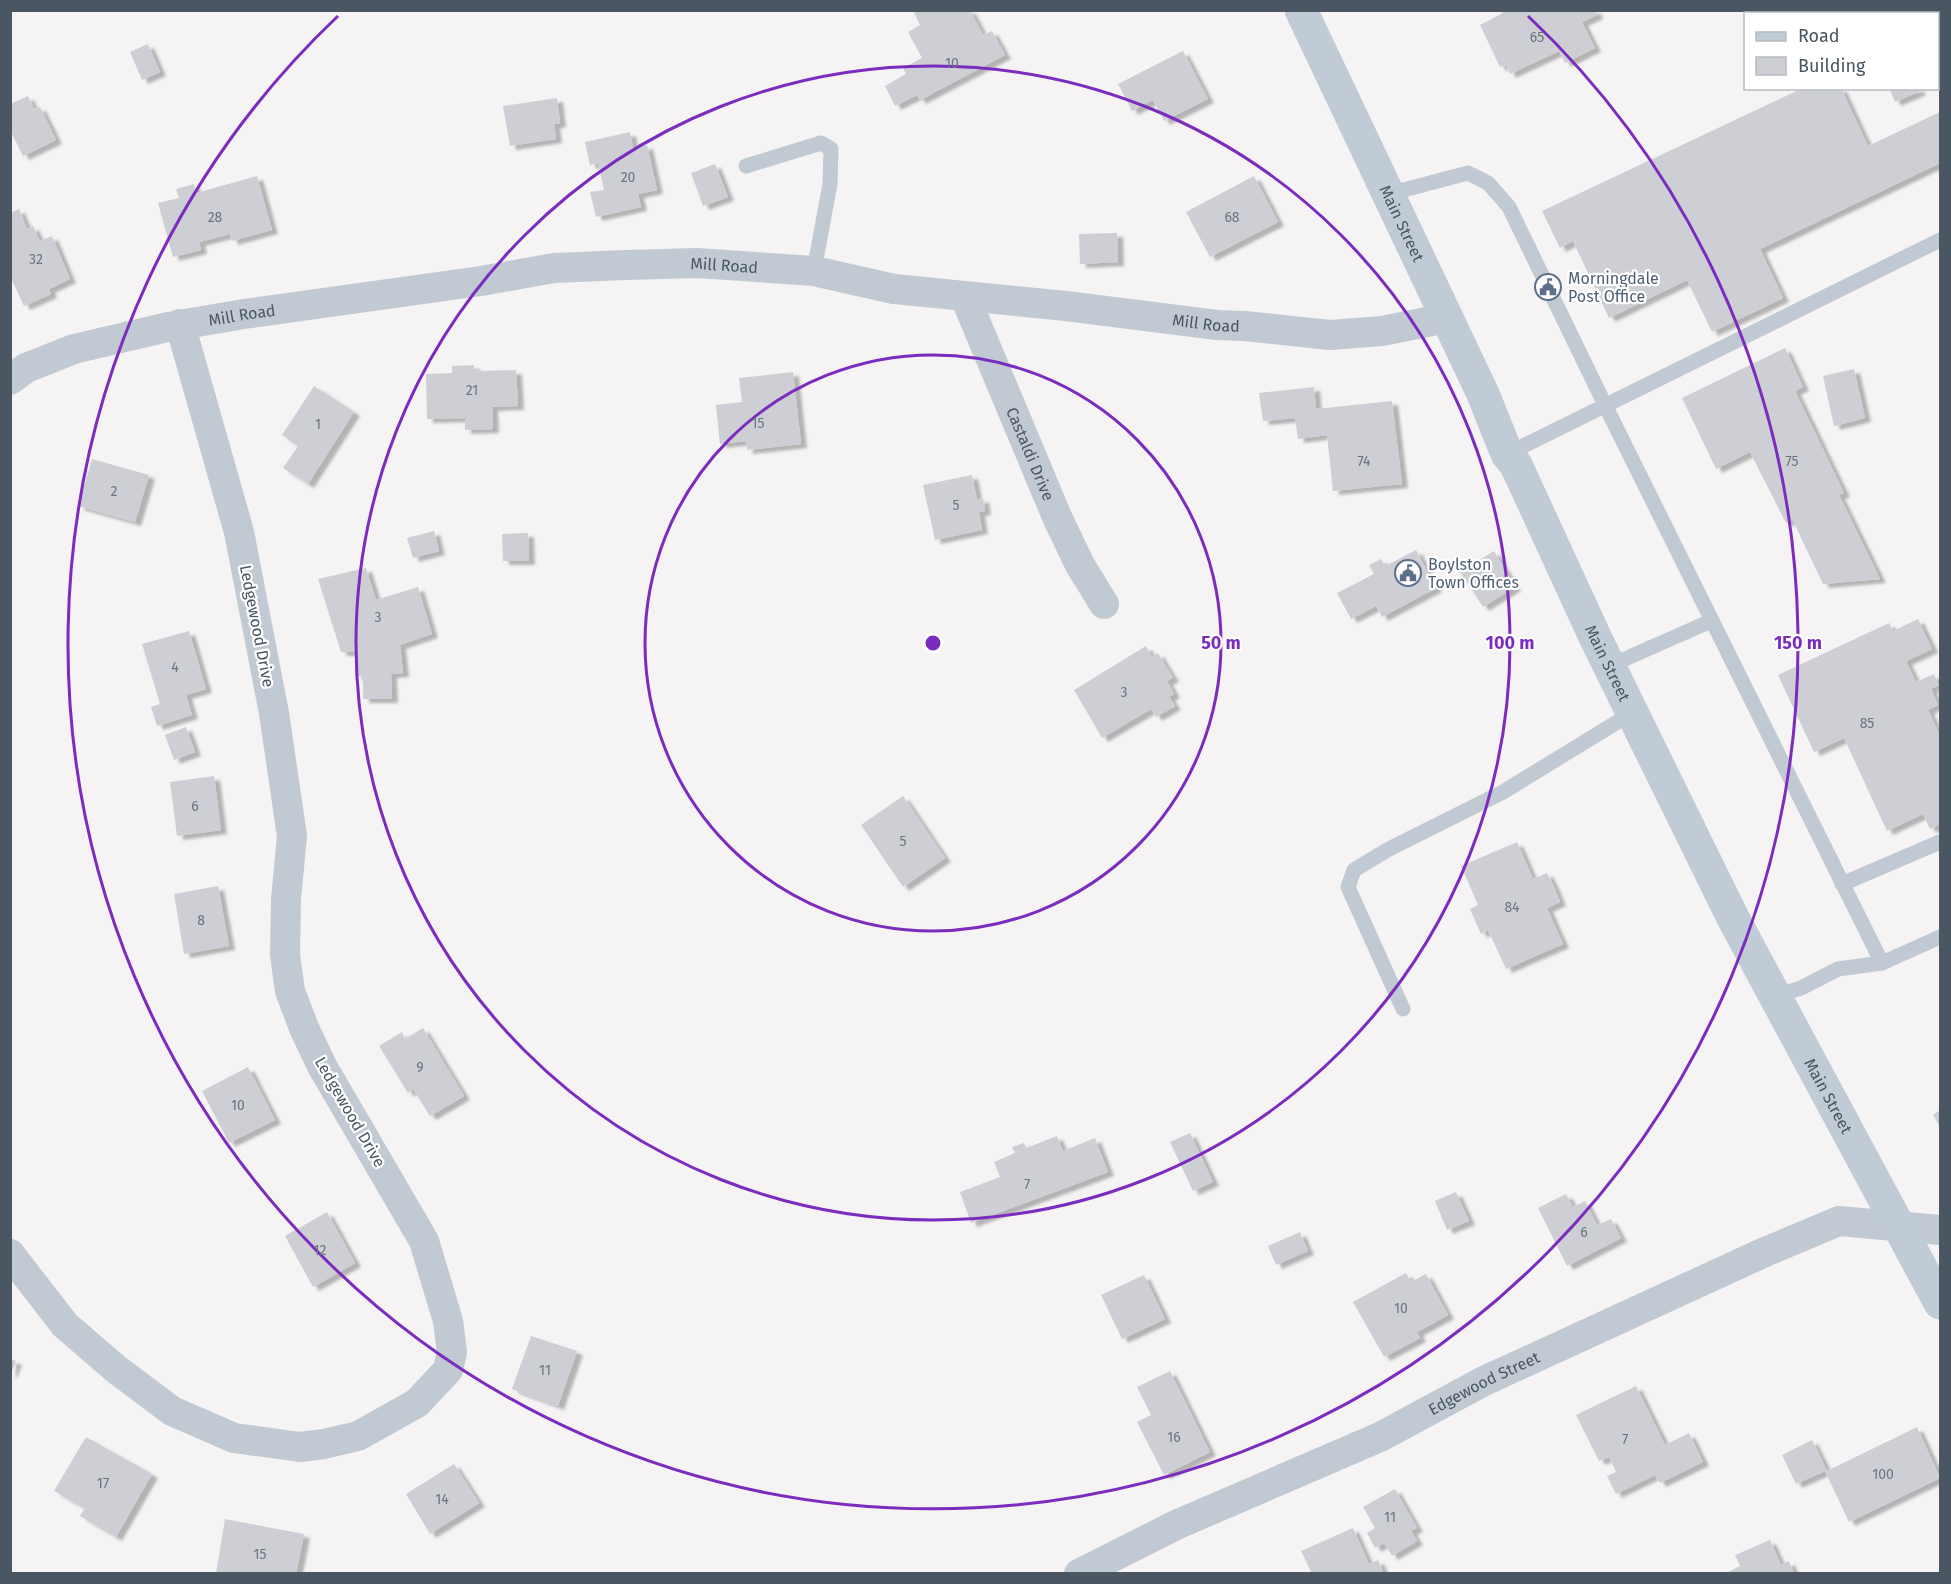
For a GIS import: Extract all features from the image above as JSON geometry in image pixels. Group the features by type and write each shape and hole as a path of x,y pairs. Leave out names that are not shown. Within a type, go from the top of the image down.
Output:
{"main road":[{"name":"Main Street","path":"1301,10 1483,394 1507,453 1516,465 1609,666 1733,918 1941,1303"}],"street":[{"name":"Mill Road","path":"10,380 26,368 74,349 180,324 481,281 554,268 697,263 814,271 894,289 1066,306 1216,325 1330,335 1382,331 1447,318"},
{"name":"Castaldi Drive","path":"965,297 1057,517 1080,566 1104,604"},
{"name":"Ledgewood Drive","path":"10,1254 65,1324 116,1369 172,1411 234,1438 300,1447 358,1436 417,1403 448,1370 452,1352 448,1321 424,1241 322,1066 290,991 285,955 286,898 292,836 274,713 239,532 180,324"},
{"name":"Edgewood Street","path":"1078,1574 1176,1525 1380,1437 1484,1381 1765,1252 1839,1221 1941,1230"}],"lane":[{"path":"746,166 821,143 831,149 830,184 814,271"},
{"path":"1388,194 1468,173 1488,183 1509,207 1882,963"},
{"path":"1507,453 1941,240"},
{"path":"1609,666 1712,621"},
{"path":"1404,1009 1348,887 1354,870 1389,849 1503,792 1632,713"},
{"path":"1842,884 1941,842"},
{"path":"1775,996 1800,988 1838,969 1882,963 1941,937"}],"building":[{"path":"913,10 970,10 983,35 992,31 1005,55 920,100 917,95 895,106 885,86 906,74 903,68 922,58 908,32 920,25"},
{"path":"1502,10 1595,10 1597,15 1582,22 1595,48 1565,63 1559,51 1510,74 1506,65 1500,67 1480,25 1503,13"},
{"path":"1940,23 1939,82 1939,24"},
{"path":"148,44 160,72 142,80 130,52"},
{"path":"1183,51 1208,99 1164,121 1153,100 1132,111 1118,84"},
{"path":"1799,90 1842,90 1868,146 1940,112 1940,163 1760,249 1783,298 1712,332 1687,280 1609,318 1573,241 1560,248 1542,211"},
{"path":"1890,90 1920,90 1920,91 1895,102"},
{"path":"28,96 34,109 40,107 56,140 23,156 10,130 10,122 13,121 10,116 10,104"},
{"path":"557,98 560,123 554,124 556,139 510,146 503,106"},
{"path":"630,132 633,148 647,145 657,190 638,194 641,207 596,217 590,192 604,190 598,163 590,165 585,142"},
{"path":"715,164 728,197 703,206 691,173"},
{"path":"257,176 272,230 232,241 230,234 199,242 201,250 173,257 158,203 179,198 176,189 194,184 196,193"},
{"path":"1254,176 1278,222 1210,257 1186,212"},
{"path":"19,209 27,229 33,226 40,241 52,236 70,279 49,289 51,294 24,306 10,276 10,213"},
{"path":"1117,233 1118,262 1080,264 1079,234"},
{"path":"1785,348 1803,387 1795,391 1844,493 1839,495 1880,579 1823,584 1792,519 1786,523 1750,452 1716,469 1682,398"},
{"path":"474,365 474,371 516,370 518,406 492,407 493,429 465,430 465,418 427,419 426,374 452,373 452,366"},
{"path":"1854,369 1865,418 1834,426 1823,376"},
{"path":"793,372 801,444 747,450 746,441 720,444 716,405 742,402 739,378"},
{"path":"314,386 354,412 308,484 283,468 298,446 282,435"},
{"path":"1314,387 1316,409 1392,401 1402,484 1333,491 1327,435 1298,439 1295,418 1263,421 1259,393"},
{"path":"92,459 149,475 135,522 78,506"},
{"path":"972,475 977,500 983,498 985,511 979,512 982,530 935,540 923,485"},
{"path":"434,531 439,551 413,558 407,538"},
{"path":"528,533 529,561 503,561 502,534"},
{"path":"1416,550 1436,588 1382,617 1376,606 1351,619 1337,593 1374,574 1369,565 1381,559 1385,566"},
{"path":"1494,551 1515,587 1483,607 1460,572"},
{"path":"366,568 376,600 418,587 432,634 400,645 403,673 391,674 392,699 363,699 363,676 356,676 356,652 341,652 318,579"},
{"path":"1918,619 1932,649 1906,661 1916,682 1934,674 1939,685 1931,689 1938,705 1928,710 1940,736 1940,824 1930,829 1923,814 1887,831 1844,738 1814,752 1778,675 1889,623 1893,631"},
{"path":"189,631 206,689 186,695 192,715 157,726 151,707 160,704 142,644"},
{"path":"1146,646 1152,657 1158,653 1173,678 1167,681 1174,694 1169,697 1175,706 1156,717 1151,709 1102,738 1074,690"},
{"path":"186,727 195,752 174,760 165,735"},
{"path":"214,776 221,830 177,836 170,782"},
{"path":"903,796 945,858 903,887 861,825"},
{"path":"1517,842 1533,879 1547,873 1554,887 1560,902 1547,908 1563,944 1506,969 1488,930 1481,934 1470,909 1478,905 1461,866"},
{"path":"218,886 229,946 184,954 174,894"},
{"path":"423,1028 464,1096 430,1116 413,1089 408,1093 379,1046 402,1032 405,1039"},
{"path":"248,1067 275,1120 229,1143 202,1091"},
{"path":"1940,1110 1940,1127 1933,1115"},
{"path":"1190,1133 1213,1182 1193,1191 1170,1142"},
{"path":"1057,1136 1063,1151 1095,1138 1108,1172 971,1223 960,1192 1000,1177 994,1162 1015,1153 1012,1147 1024,1143 1026,1148"},
{"path":"1456,1192 1469,1221 1447,1230 1435,1201"},
{"path":"1566,1194 1573,1207 1585,1201 1597,1225 1611,1219 1621,1238 1567,1266 1538,1208"},
{"path":"327,1212 355,1263 313,1287 285,1236"},
{"path":"1300,1232 1308,1251 1276,1265 1268,1246"},
{"path":"1406,1273 1411,1282 1426,1274 1448,1315 1417,1332 1420,1338 1384,1357 1353,1302"},
{"path":"1144,1275 1165,1319 1122,1339 1101,1295"},
{"path":"531,1336 577,1351 558,1406 512,1389"},
{"path":"10,1359 16,1361 11,1374 10,1374"},
{"path":"1170,1371 1210,1452 1164,1475 1137,1422 1151,1415 1137,1387"},
{"path":"1636,1386 1665,1445 1689,1433 1703,1462 1660,1483 1655,1475 1616,1494 1607,1476 1616,1472 1609,1457 1599,1461 1576,1415"},
{"path":"1917,1427 1940,1478 1849,1522 1825,1471 1796,1484 1782,1455 1812,1440 1827,1471"},
{"path":"86,1437 152,1474 116,1537 80,1516 85,1508 54,1491"},
{"path":"454,1464 479,1503 430,1534 406,1494"},
{"path":"1395,1489 1417,1528 1411,1531 1417,1541 1392,1556 1384,1543 1375,1548 1367,1533 1375,1528 1363,1507"},
{"path":"225,1519 304,1534 296,1574 216,1574"},
{"path":"1353,1528 1369,1564 1378,1560 1383,1571 1378,1574 1312,1574 1301,1551"},
{"path":"1770,1540 1781,1565 1789,1561 1794,1574 1724,1574 1740,1566 1735,1555"}],"place":[{"name":"Morningdale Post Office","path":"1548,287"},
{"name":"Boylston Town Offices","path":"1408,573"}]}
